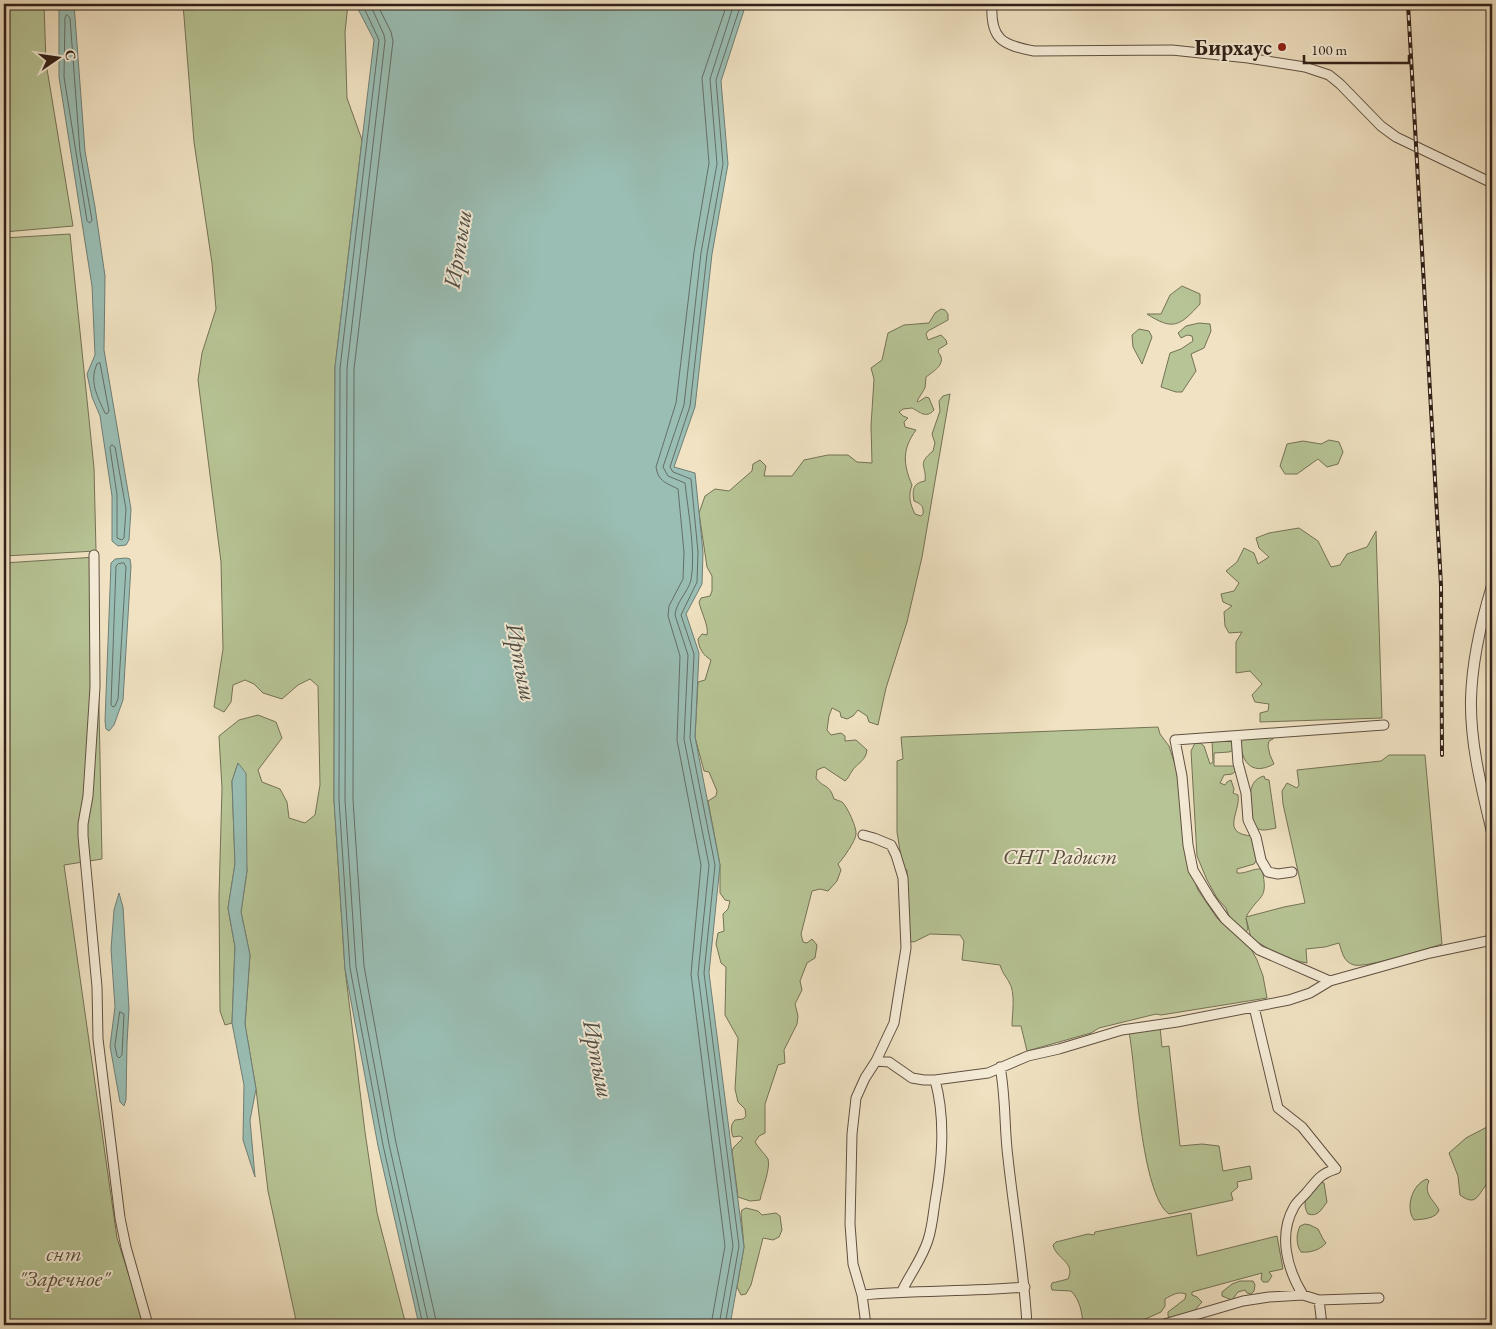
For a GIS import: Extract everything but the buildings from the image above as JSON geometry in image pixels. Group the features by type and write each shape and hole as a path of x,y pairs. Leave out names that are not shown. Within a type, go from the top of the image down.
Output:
{"street":[{"path":"992,4 992,22 995,33 1001,41 1014,47 1034,51 1172,50 1248,58 1305,67 1329,76 1340,84 1381,126 1396,137 1492,183"},
{"path":"94,555 95,687 88,796 83,836 97,987 98,1039 120,1218 126,1247 148,1325"},
{"path":"1492,586 1479,637 1471,700 1478,766 1492,832"},
{"path":"1330,981 1259,950 1225,919 1210,898 1193,870 1188,845 1182,776 1175,740 1384,725"},
{"path":"1236,736 1238,762 1246,793 1248,820 1256,837 1261,860 1268,872 1278,874 1292,872"},
{"path":"863,835 891,845 896,855 903,878 906,948 894,1023 856,1098 852,1134 850,1224 853,1264 862,1295 866,1325"},
{"path":"876,1061 889,1062 902,1073 912,1078 935,1080 988,1073 1028,1056 1059,1049 1122,1030 1177,1022 1289,1000 1310,993 1330,981 1430,953 1492,940"},
{"path":"1254,1007 1278,1108 1302,1127 1336,1169 1322,1174 1295,1206 1290,1217 1286,1246 1288,1264 1293,1279 1303,1295"},
{"path":"1000,1067 1004,1090 1007,1158 1025,1287 1027,1325"},
{"path":"902,1291 910,1274 917,1266 929,1238 939,1182 942,1117 935,1080"},
{"path":"862,1295 902,1291 986,1290 1025,1287"},
{"path":"1161,1325 1189,1321 1243,1301 1303,1295 1319,1300 1379,1298"},
{"path":"1319,1300 1322,1325"}],"green space":[{"path":"4,4 44,4 46,63 73,226 4,232"},
{"path":"183,4 348,4 345,32 347,98 362,140 335,367 334,800 345,969 365,1132 377,1213 406,1325 297,1325 268,1191 256,1089 245,1025 250,955 241,912 247,871 238,763 232,781 235,864 228,908 235,947 232,1023 225,1025 220,1011 219,897 222,788 219,736 239,720 258,715 276,722 282,738 258,770 262,782 280,789 287,802 289,818 305,823 315,815 320,785 318,686 310,679 298,685 282,699 263,693 254,684 245,680 233,685 231,702 224,712 214,707 223,649 221,562 198,380 202,353 216,309 212,263 194,142"},
{"path":"70,234 94,468 96,551 4,556 4,238"},
{"path":"1182,286 1200,294 1200,304 1187,317 1176,324 1170,324 1163,323 1147,314 1161,314 1170,295"},
{"path":"941,309 945,310 948,314 948,320 926,334 928,340 941,335 947,344 939,349 941,363 926,377 925,388 917,401 926,397 929,398 934,410 928,414 920,413 912,408 903,409 899,412 908,418 904,422 905,427 916,430 908,444 905,457 912,485 910,493 911,503 915,514 921,516 923,509 920,504 914,501 913,490 918,483 925,481 923,465 925,459 933,451 935,443 932,434 940,411 939,401 943,396 950,394 922,557 907,622 886,688 878,725 869,722 867,716 858,710 847,719 841,717 840,712 832,708 829,716 827,730 831,735 841,733 845,736 845,741 856,740 867,750 863,759 845,781 824,767 817,770 816,778 828,788 834,799 842,802 853,822 856,834 852,845 838,864 841,870 837,881 828,891 820,889 812,891 801,934 803,942 807,943 812,939 817,945 815,958 807,963 800,981 802,990 795,1004 798,1016 797,1024 784,1050 785,1063 778,1065 765,1104 765,1133 759,1136 755,1142 769,1163 760,1200 750,1201 738,1197 732,1151 743,1138 740,1136 733,1137 732,1124 735,1120 743,1119 746,1116 745,1109 738,1102 735,1089 738,1038 725,1015 726,967 721,963 716,944 718,933 724,931 723,914 728,909 730,901 725,900 720,893 720,865 708,801 716,796 717,791 709,772 704,771 695,737 698,682 705,680 711,660 702,651 698,639 702,634 707,635 706,623 699,602 701,598 710,596 712,591 712,576 707,567 699,513 705,496 715,489 729,491 752,471 753,464 760,460 766,466 764,476 792,476 804,460 828,455 848,455 857,462 872,463 871,426 874,379 871,368 882,360 888,333 904,325 929,323 935,313"},
{"path":"1199,323 1210,324 1211,331 1204,348 1191,354 1196,371 1182,392 1161,387 1170,353 1181,349 1193,341 1192,336 1187,335 1181,338 1178,333 1186,326"},
{"path":"1139,329 1149,331 1152,337 1142,364 1133,347 1132,335"},
{"path":"1329,440 1339,442 1343,452 1338,464 1327,467 1318,459 1297,474 1285,474 1280,466 1287,444 1303,441 1321,444"},
{"path":"1299,528 1318,541 1331,567 1340,565 1347,554 1367,547 1376,531 1382,718 1260,722 1260,713 1268,711 1269,704 1255,702 1252,695 1262,684 1250,671 1236,673 1236,642 1242,632 1229,633 1225,626 1224,612 1232,606 1223,602 1221,594 1234,591 1239,583 1226,571 1237,562 1244,548 1254,553 1258,564 1269,557 1259,548 1256,538 1269,533"},
{"name":"снт \"Заречное\"","path":"96,557 102,859 64,865 117,1238 145,1325 4,1325 4,563"},
{"name":"СНТ Радист","path":"1158,727 1160,734 1169,746 1179,777 1191,871 1198,890 1217,918 1251,949 1263,976 1267,998 1161,1015 1156,1014 1099,1028 1091,1033 1027,1051 1021,1026 1012,1026 1013,1004 1011,986 1000,965 962,960 964,941 960,935 930,934 914,942 908,941 907,870 903,869 897,832 897,761 903,759 901,737"},
{"path":"1274,735 1273,739 1269,741 1268,746 1274,764 1259,769 1248,764 1242,754 1240,739"},
{"path":"1234,738 1234,750 1214,753 1214,766 1237,766 1236,771 1232,774 1224,775 1220,783 1225,785 1231,780 1234,789 1233,793 1238,795 1234,827 1243,834 1253,836 1258,858 1254,864 1237,869 1237,873 1262,869 1264,887 1262,896 1246,917 1305,903 1283,804 1282,791 1287,783 1297,788 1299,785 1297,770 1381,761 1389,755 1425,755 1442,944 1397,958 1371,964 1354,965 1347,961 1339,943 1306,949 1307,963 1285,957 1251,938 1246,918 1248,929 1246,932 1231,922 1226,908 1217,898 1207,880 1197,856 1191,751 1195,743 1200,743 1204,746 1210,764 1213,762 1212,740"},
{"path":"1264,776 1265,779 1269,780 1276,828 1260,830 1253,823 1250,795 1254,783"},
{"path":"1160,1027 1162,1047 1169,1046 1180,1146 1202,1144 1219,1146 1223,1171 1250,1166 1252,1179 1237,1182 1238,1187 1231,1193 1233,1200 1169,1214 1160,1202 1152,1182 1146,1157 1129,1032"},
{"path":"1487,1127 1492,1129 1492,1185 1486,1185 1476,1198 1470,1200 1460,1195 1458,1176 1449,1153 1466,1138"},
{"path":"1427,1179 1429,1181 1428,1193 1439,1210 1432,1217 1414,1220 1411,1215 1410,1203 1417,1186"},
{"path":"1321,1182 1324,1183 1327,1202 1317,1214 1308,1214 1305,1204 1307,1195"},
{"path":"746,1208 758,1211 762,1215 776,1213 780,1216 782,1230 779,1237 773,1240 763,1238 751,1285 746,1294 741,1295 737,1287 744,1247 741,1213"},
{"path":"1191,1213 1197,1256 1277,1236 1283,1269 1269,1272 1272,1276 1268,1282 1263,1282 1261,1279 1262,1273 1192,1292 1192,1295 1202,1302 1194,1311 1173,1319 1168,1316 1168,1312 1185,1299 1186,1294 1175,1294 1165,1299 1165,1306 1161,1312 1132,1325 1083,1325 1080,1306 1077,1298 1071,1291 1052,1290 1052,1283 1068,1279 1070,1273 1068,1264 1055,1250 1053,1245 1056,1242 1088,1234 1094,1235 1095,1232"},
{"path":"1305,1224 1318,1229 1326,1243 1321,1248 1301,1252 1297,1243 1297,1236 1300,1226"},
{"path":"1240,1281 1253,1281 1255,1285 1254,1291 1251,1294 1245,1290 1238,1292 1232,1300 1222,1296 1222,1292 1232,1284"}],"water":[{"path":"59,4 74,4 85,151 105,276 104,350 131,509 129,540 126,545 118,546 112,541 112,496 100,416 92,397 87,374 95,355 92,286 59,77"},
{"name":"Иртыш","path":"359,4 746,4 721,81 728,164 712,254 695,407 674,467 695,473 703,552 702,584 686,614 699,653 695,737 720,865 709,973 744,1247 730,1325 419,1325 378,1146 345,969 334,800 335,367 374,40 358,9"},
{"path":"115,559 130,559 131,566 123,700 114,725 109,731 106,729 105,721 111,563"},
{"path":"238,763 246,773 247,871 241,912 250,955 245,1024 256,1089 250,1120 255,1177 243,1140 244,1085 232,1023 235,947 228,908 235,864 232,781"},
{"path":"119,893 123,907 129,1009 126,1100 124,1106 120,1102 110,1046 115,1007 111,949 114,910"}],"railway":[{"path":"1408,4 1441,585 1442,755"}],"place":[{"name":"Бирхаус","path":"1282,47"}]}
